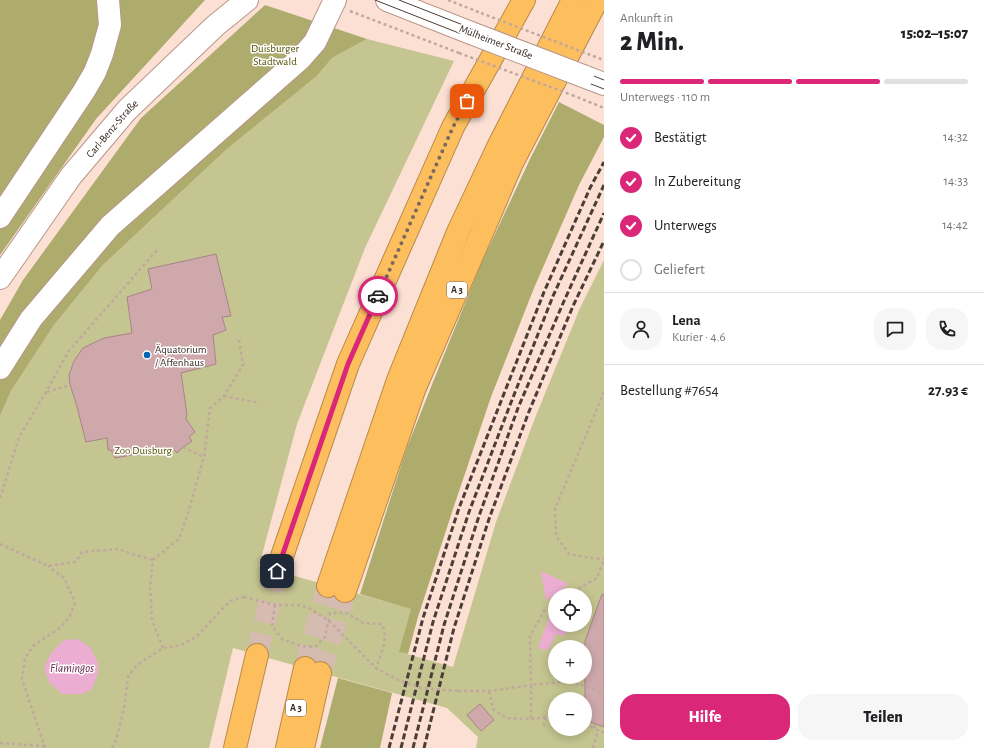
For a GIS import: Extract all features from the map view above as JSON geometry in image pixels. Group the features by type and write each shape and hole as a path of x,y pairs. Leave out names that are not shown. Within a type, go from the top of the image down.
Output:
{"highway":[{"path":"277,571 348,364 453,127 524,0"},
{"name":"A 3","path":"573,0 498,147 458,232 398,380 337,588 414,390 512,163 597,0"},
{"path":"235,748 257,655"},
{"name":"A 3","path":"287,748 313,671 303,748"}],"main road":[{"path":"0,217 95,72 110,25 108,0"},
{"name":"Carl-Benz-Straße","path":"0,278 71,176 127,110 215,26 247,0"},
{"name":"Mülheimer Straße","path":"388,0 604,84"},
{"path":"0,368 31,319 110,226 300,59 315,42 334,2"}],"path":[{"path":"448,0 604,60"},
{"path":"334,2 459,54 604,108"},
{"path":"0,498 19,437 68,352 157,250"},
{"path":"163,648 152,620 150,587 153,560 179,539 204,457 210,408 224,396 243,364 239,340"},
{"path":"46,392 70,385"},
{"path":"579,588 597,578 604,560 569,554 556,536 555,509 604,392"},
{"path":"224,396 260,403"},
{"path":"183,447 204,457"},
{"path":"0,544 48,566 64,578 75,602 70,616 60,628 34,645 25,658 22,679 45,747 0,743"},
{"path":"48,566 76,562 82,552 119,549 153,560"},
{"path":"112,748 116,740 124,709 128,677 137,666 163,648 181,645 196,637 230,601 244,597 276,605 298,605 309,608 328,620 376,668 396,679 420,688 458,692 489,691 571,681 604,694"},
{"path":"276,605 272,626 282,639 302,646 315,647 325,637 330,613 348,612 363,623 382,624 386,631 384,646 376,668"},
{"path":"531,719 530,636 545,609 548,607"},
{"path":"489,691 493,709 506,718 531,719 548,717"},
{"path":"602,709 604,703"},
{"path":"544,726 545,717"},
{"path":"593,748 596,724"},
{"path":"592,727 604,733"}],"green space":[{"path":"0,0 205,0 96,119 0,255"},
{"name":"Duisburger Stadtwald","path":"265,5 367,39 332,58 317,76 227,149 103,265 54,325 11,391 0,416 0,320 23,280 141,118"},
{"name":"Zoo Duisburg","path":"367,39 454,61 365,248 297,424 259,566 412,609 400,652 453,667 496,522 535,418 580,308 604,260 604,748 476,748 478,737 447,708 233,648 209,748 0,748 0,416 11,391 54,325 103,265 227,149 317,76 332,58"},
{"path":"559,102 604,125 604,137 579,185 534,288 491,397 418,617 408,654 399,652 411,609 360,594 406,450 435,377 481,264 530,159"},
{"path":"338,678 392,693 380,748 320,748"}],"water":[{"path":"541,571 569,584 564,588 548,588 548,600 546,601"},
{"path":"548,620 548,632 567,632 564,636 556,634 553,640 548,640 548,650 538,648"},
{"name":"Flamingos","path":"78,639 90,647 98,663 98,674 92,689 82,694 62,694 49,682 44,668 51,653 64,640"}],"building":[{"name":"Äquatorium / Affenhaus","path":"216,254 231,316 222,317 226,330 213,335 216,364 181,373 187,414 186,419 195,432 189,437 192,441 177,453 172,448 166,451 164,449 115,458 111,450 108,450 107,438 86,442 70,385 69,375 74,361 83,348 104,338 132,333 127,297 152,289 148,269"},
{"path":"602,594 604,595 604,727 592,723 592,692 585,692 585,684 592,684 592,640 585,640 588,632 592,632 592,622"},
{"path":"480,704 494,720 481,731 467,715"}],"tunnel":[{"path":"257,655 277,571"},
{"path":"305,668 328,586"},
{"path":"320,673 345,591"}],"tram line":[{"path":"375,0 604,89"},
{"path":"399,0 604,80"}],"railway":[{"path":"389,748 423,618 459,508 544,292 590,188 604,162"},
{"path":"401,748 433,622 469,512 553,296 604,185"},
{"path":"413,748 444,625 479,516 518,408 604,213"},
{"path":"424,748 454,628 489,519 528,414 573,306 604,241"}],"way so far":[{"path":"378,296 453,127 467,101"}],"place":[{"name":"Äquatorium / Affenhaus","path":"147,355"}],"route":[{"path":"277,571 348,364 378,296"}]}
